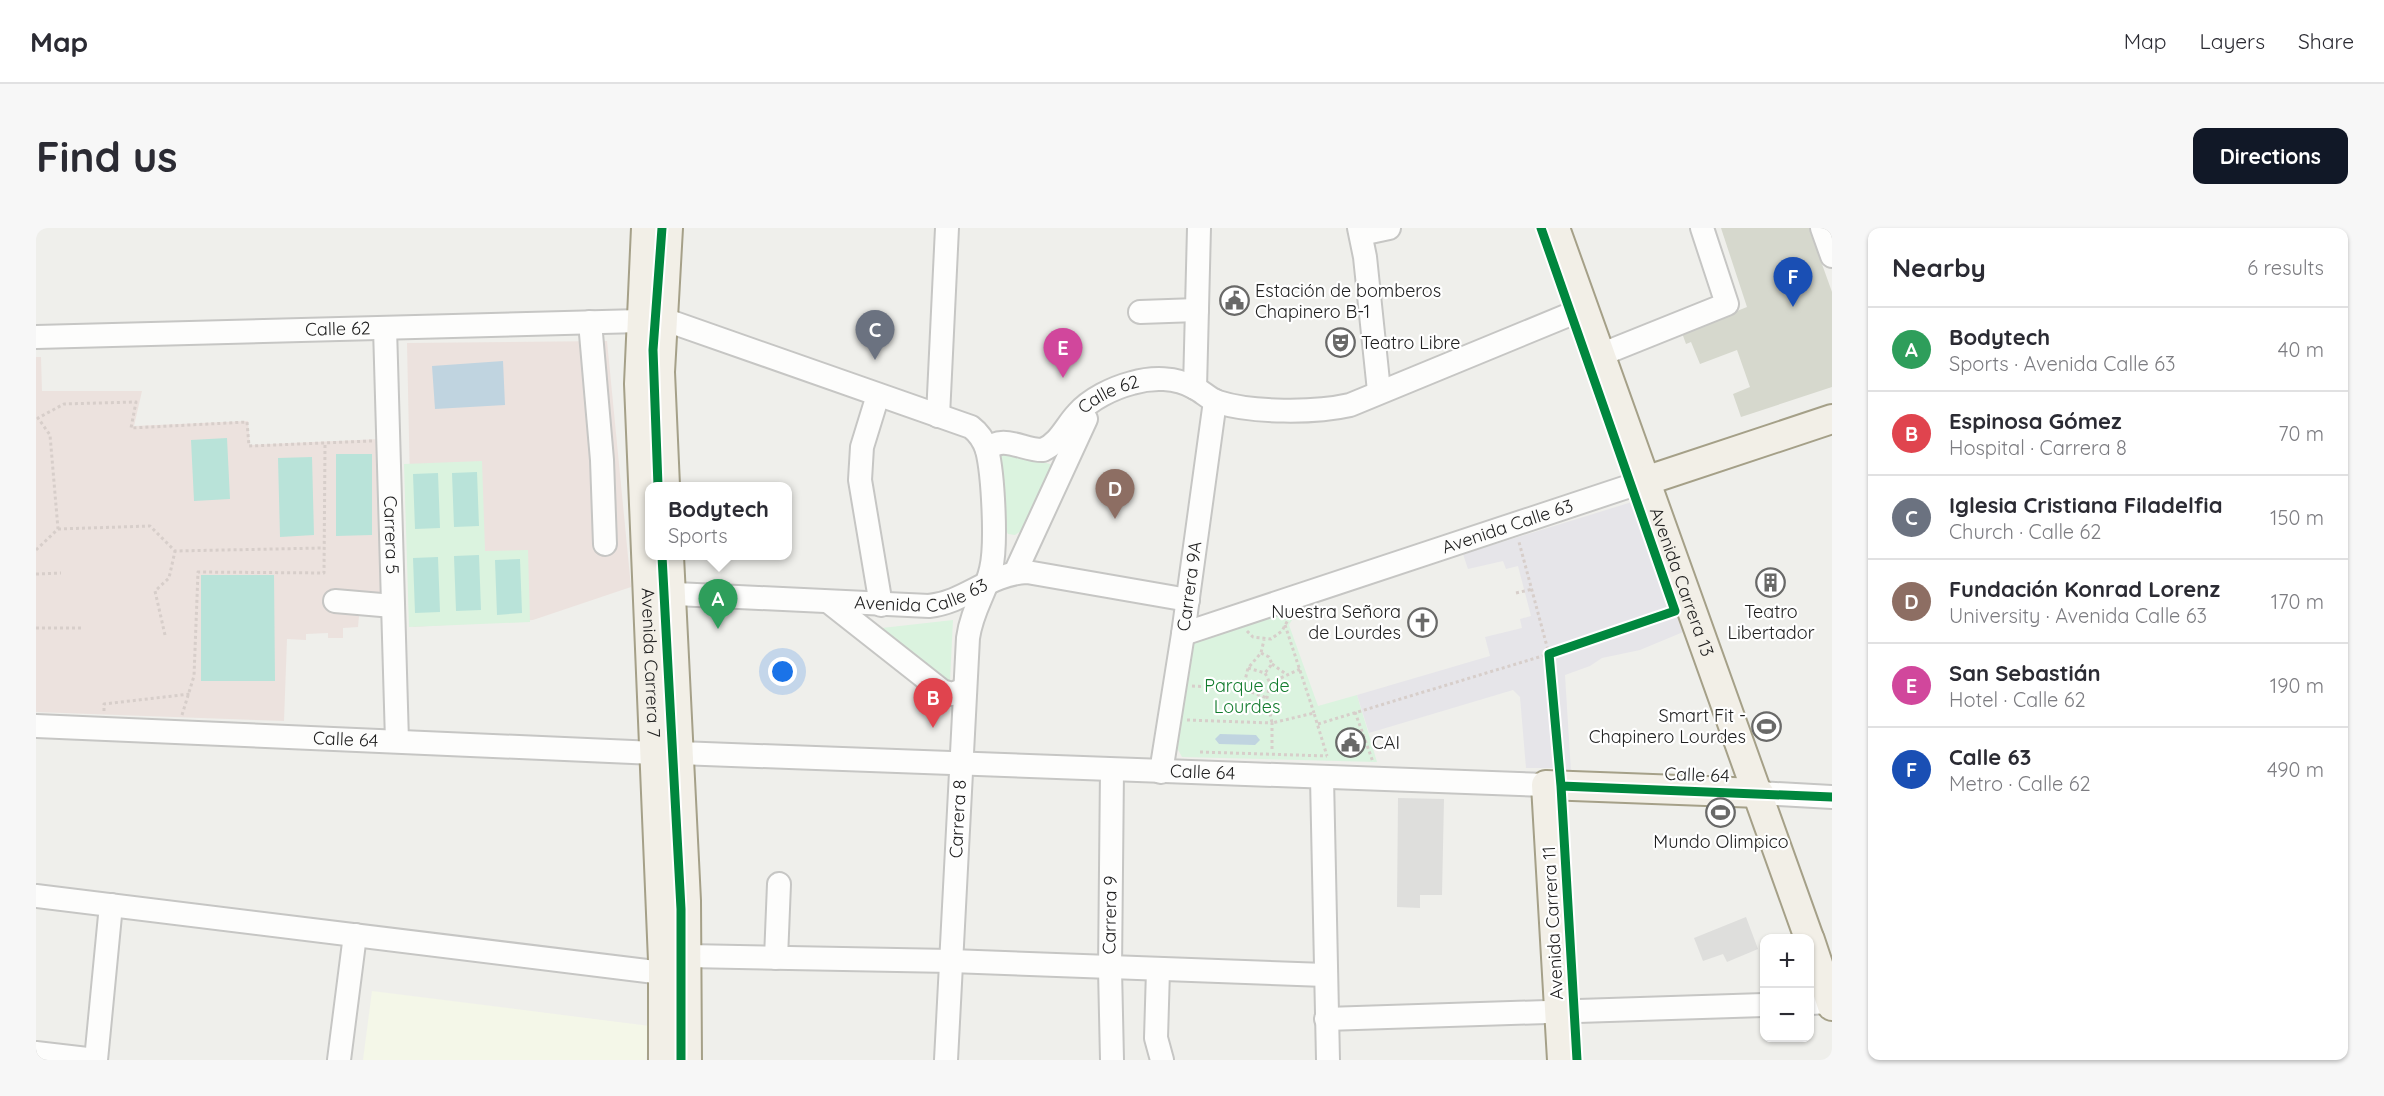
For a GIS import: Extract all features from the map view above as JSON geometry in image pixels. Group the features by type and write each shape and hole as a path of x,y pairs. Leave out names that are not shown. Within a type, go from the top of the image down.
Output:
{"main road":[{"name":"Avenida Carrera 7","path":"646,228 652,320 660,372 665,482"},
{"name":"Avenida Carrera 7","path":"647,482 640,416 652,320 668,228"},
{"name":"Avenida Carrera 13","path":"1555,228 1759,793 1807,934"},
{"name":"Avenida Calle 63","path":"1646,481 1832,419"},
{"name":"Avenida Carrera 7","path":"655,560 667,753 688,956 687,1060"},
{"name":"Avenida Carrera 7","path":"659,593 668,560"},
{"name":"Avenida Carrera 7","path":"663,1060 667,753"},
{"name":"Calle 64","path":"1546,786 1759,793"},
{"name":"Avenida Carrera 11","path":"1546,786 1562,1060"},
{"name":"Avenida Carrera 13","path":"1814,961 1824,1004"}],"street":[{"path":"938,416 947,228"},
{"path":"1195,388 1199,228"},
{"path":"1379,391 1360,231 1389,228"},
{"path":"1600,355 1727,304 1702,228"},
{"path":"1822,228 1832,256"},
{"name":"Calle 62","path":"36,337 652,320 971,428 978,432 987,450 991,445 1004,442 1035,450 1050,446 1058,440 1076,415 1100,397 1121,386 1150,379 1180,382 1195,388 1215,401 1303,411 1350,405 1379,391 1583,309"},
{"path":"1140,312 1197,310"},
{"path":"590,322 602,460 605,544"},
{"name":"Carrera 5","path":"386,328 397,741"},
{"path":"878,395 862,447 860,480 881,605"},
{"path":"1015,573 1082,426 1100,397"},
{"name":"Carrera 9A","path":"1161,771 1188,600 1215,401"},
{"path":"987,450 995,528 992,568 987,581"},
{"name":"Avenida Calle 63","path":"1183,634 1646,481"},
{"path":"995,528 1008,538 1017,539 1032,533"},
{"name":"Avenida Calle 63","path":"659,593 881,605 942,605 987,581 1015,573 1042,573 1188,600"},
{"name":"Carrera 8","path":"945,1060 970,625 978,599 987,581"},
{"path":"335,601 393,606"},
{"path":"829,602 942,692 952,694 965,688"},
{"name":"Calle 64","path":"36,726 667,753 1546,786"},
{"name":"Carrera 9","path":"1112,770 1110,969 1112,1060"},
{"path":"1322,778 1328,1060"},
{"name":"Calle 64","path":"1759,793 1832,797"},
{"path":"776,958 779,884"},
{"path":"36,896 663,973"},
{"path":"36,1053 96,1060 111,905"},
{"path":"339,1060 355,935"},
{"path":"688,956 951,961 1110,969 1325,975"},
{"path":"1158,970 1156,1038 1162,1060"},
{"path":"1326,1019 1760,1005"}],"path":[{"path":"58,528 50,435 37,416 64,404 136,402 130,428 247,422 249,446 388,440"},
{"path":"174,732 190,694 194,676 198,572 324,573 325,444"},
{"path":"1514,524 1533,589 1550,666"},
{"path":"36,550 58,528 150,526 175,551 323,548"},
{"path":"165,635 155,591 169,578 175,551"},
{"path":"36,574 61,573"},
{"path":"1516,593 1533,589"},
{"path":"1197,752 1272,752 1327,756 1286,623 1276,636 1264,640 1261,653 1248,668 1243,689"},
{"path":"36,628 82,628"},
{"path":"1318,724 1559,651"},
{"path":"1261,653 1269,657 1272,664 1286,674"},
{"path":"1265,673 1272,664"},
{"path":"1248,668 1265,673 1270,683 1267,698 1272,723 1272,752"},
{"path":"1270,683 1300,669"},
{"path":"1191,686 1243,689 1267,698"},
{"path":"103,729 104,704 190,694"},
{"path":"1355,712 1376,772"},
{"path":"1184,729 1185,720 1272,723 1314,713"}],"shaded area":[{"path":"1721,228 1809,228 1832,292 1832,387 1741,417 1733,394 1750,387 1737,350 1700,364 1691,342 1686,344 1682,333 1747,307"},
{"path":"607,341 631,587 533,620 413,627 407,343"},
{"path":"36,357 41,357 42,391 142,391 134,426 248,421 250,445 380,439 380,616 359,616 358,627 343,628 343,638 328,638 328,633 306,634 306,640 287,639 284,721 36,712"},
{"path":"503,361 505,405 435,409 432,366"},
{"path":"227,438 230,499 194,501 191,440"},
{"path":"336,454 372,454 372,535 336,536"},
{"path":"312,457 314,535 280,537 278,458"},
{"path":"477,472 479,526 454,527 452,473"},
{"path":"438,473 440,528 415,529 413,474"},
{"path":"1632,502 1639,502 1688,630 1640,650 1602,658 1590,666 1565,675 1571,772 1560,768 1526,768 1520,697 1513,690 1369,733 1357,695 1490,656 1485,637 1522,628 1520,619 1531,616 1518,566 1506,569 1503,561 1468,569 1463,554"},
{"path":"479,555 481,610 456,611 454,556"},
{"path":"438,557 440,612 415,613 413,558"},
{"path":"520,559 522,613 497,615 495,560"},
{"path":"201,575 274,575 275,681 201,681"},
{"path":"1220,734 1256,735 1260,740 1255,745 1219,744 1215,739"},
{"path":"1398,798 1444,799 1442,895 1420,895 1420,908 1397,907"},
{"path":"1746,917 1758,949 1727,962 1723,954 1703,961 1694,938"},
{"path":"372,991 650,1026 646,1060 363,1060"}],"green space":[{"path":"998,448 1053,465 1024,529 1015,535 1008,534 1003,525"},
{"path":"482,461 485,551 528,550 530,622 409,627 404,464"},
{"name":"Parque de Lourdes","path":"1286,606 1292,620 1289,625 1318,706 1357,695 1377,762 1182,757 1176,746 1193,644 1196,638"},
{"path":"953,620 950,681 873,629"}],"cycle path":[{"path":"658,482 653,350 662,228"},
{"path":"1541,228 1675,611 1549,654 1561,786 1577,1060"},
{"path":"662,560 681,909 681,1060"},
{"path":"1561,786 1832,797"}],"place":[{"name":"Estación de bomberos Chapinero B-1","path":"1234,301"},
{"name":"Calle 63","path":"1793,307"},
{"name":"Teatro Libre","path":"1340,343"},
{"name":"Iglesia Cristiana Filadelfia","path":"875,360"},
{"name":"San Sebastián","path":"1063,378"},
{"name":"Fundación Konrad Lorenz","path":"1115,519"},
{"name":"Teatro Libertador","path":"1771,583"},
{"name":"Nuestra Señora de Lourdes","path":"1422,622"},
{"name":"Bodytech","path":"718,629"},
{"name":"Smart Fit - Chapinero Lourdes","path":"1767,726"},
{"name":"Espinosa Gómez","path":"933,728"},
{"name":"CAI","path":"1351,743"},
{"name":"Mundo Olimpico","path":"1721,813"}]}
